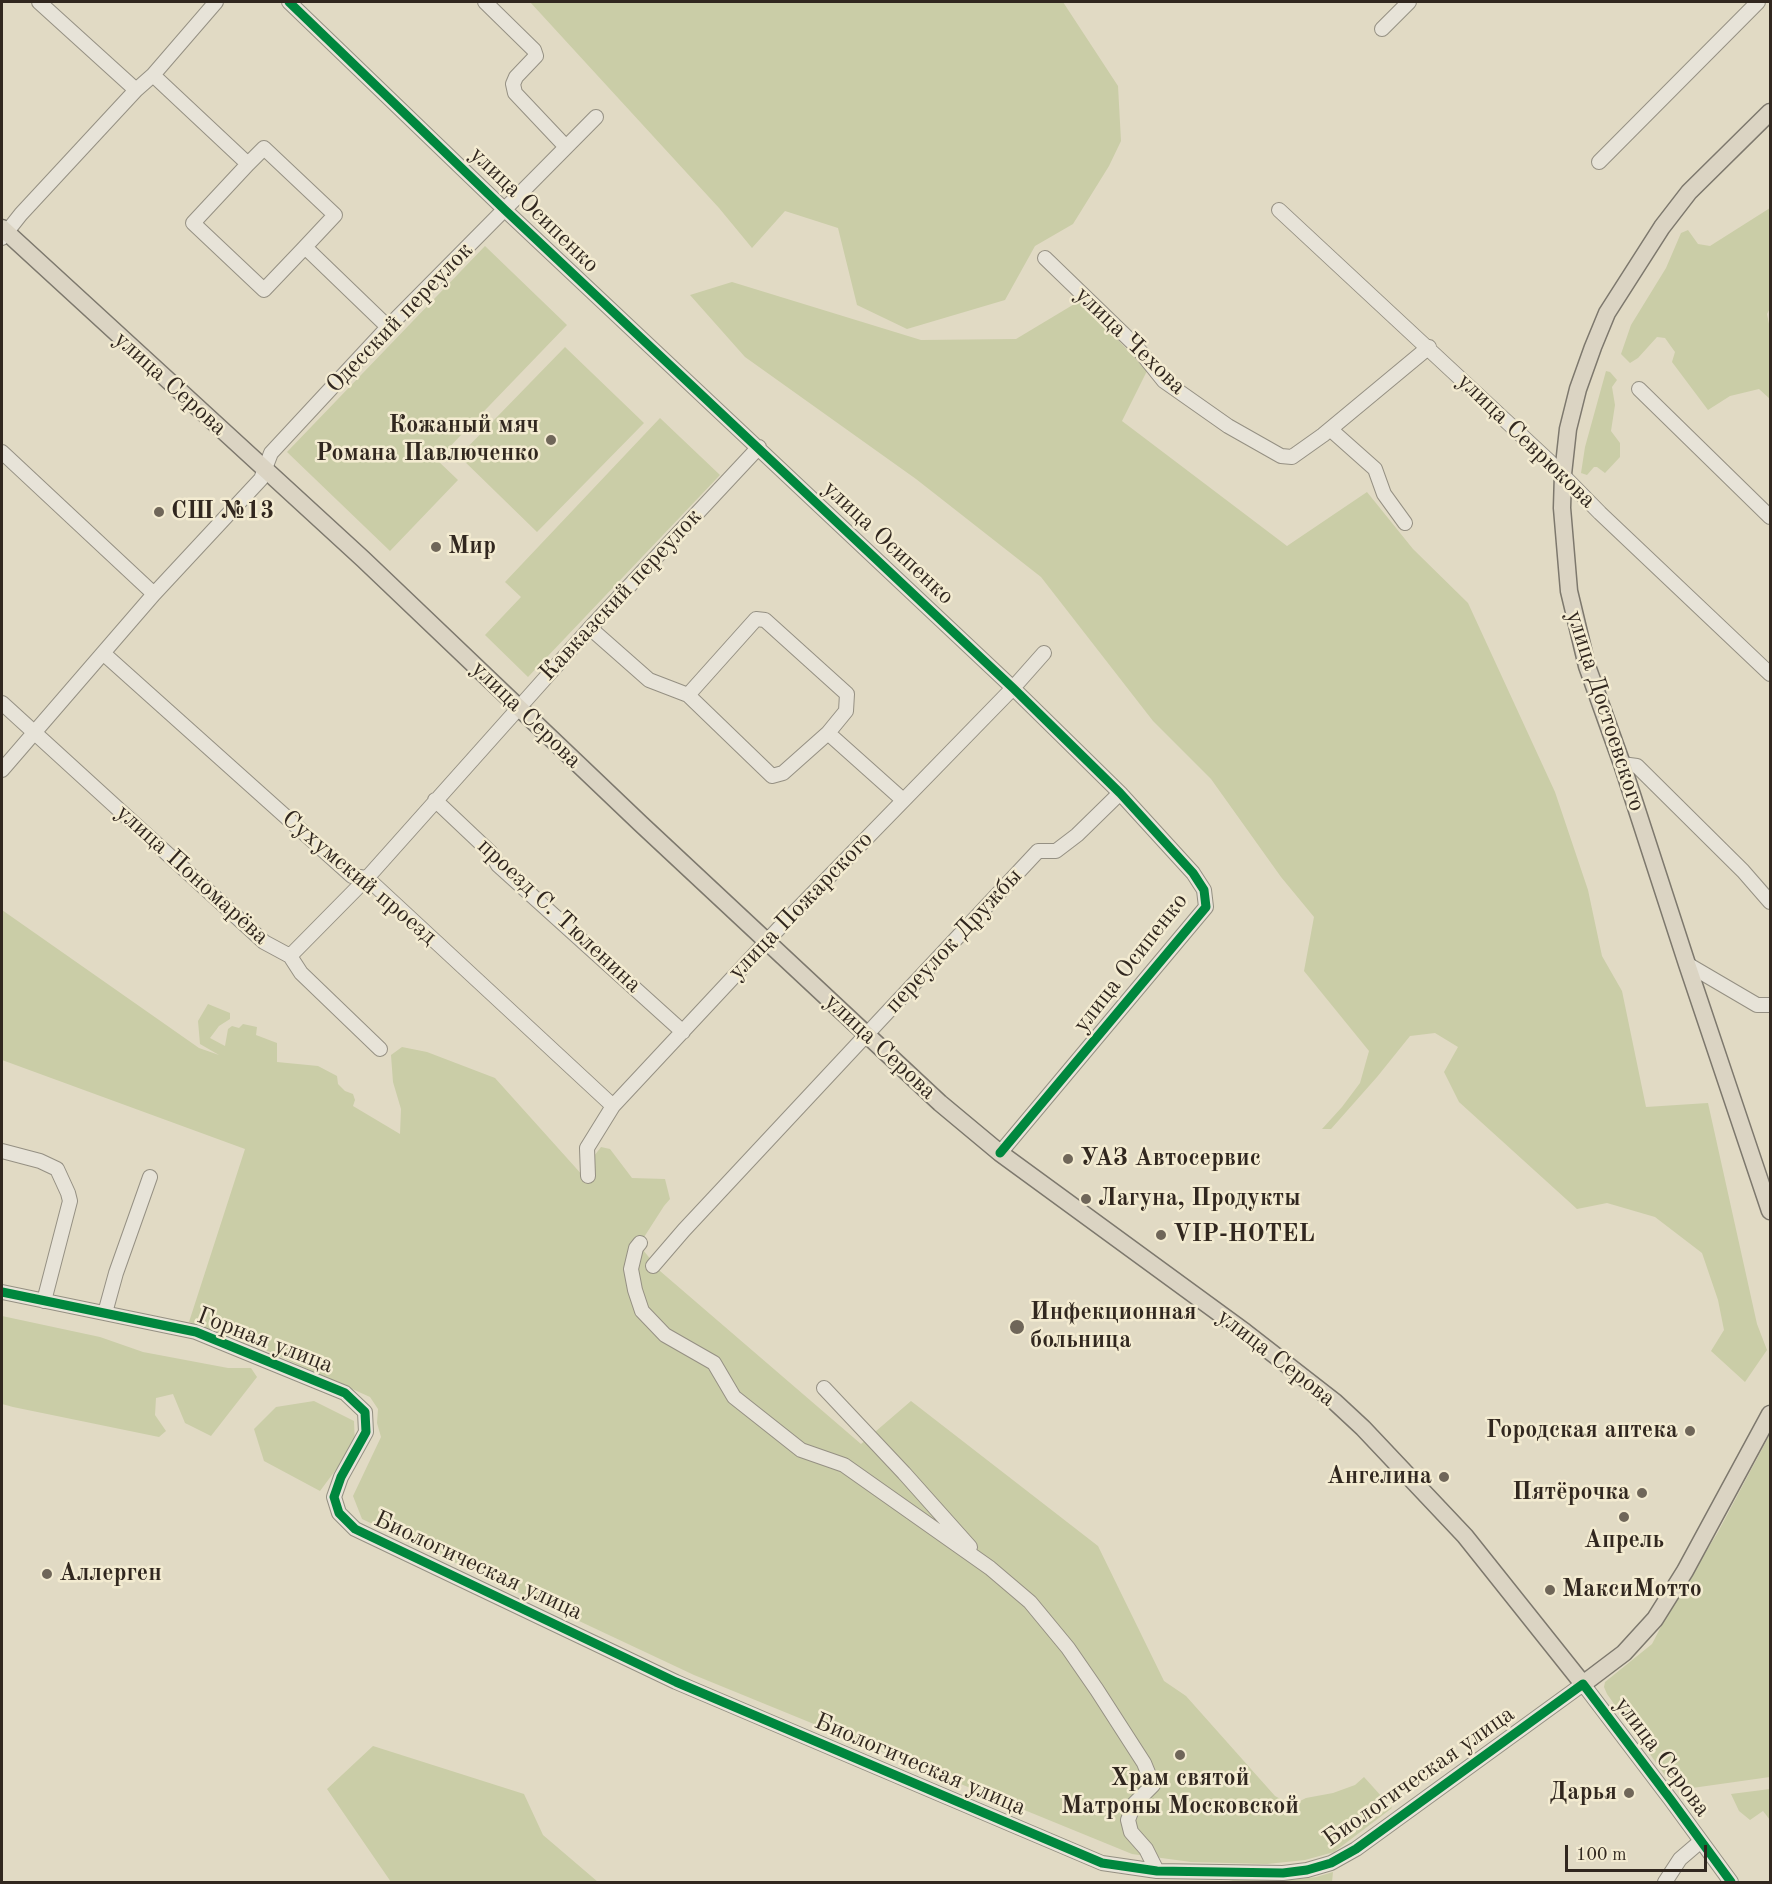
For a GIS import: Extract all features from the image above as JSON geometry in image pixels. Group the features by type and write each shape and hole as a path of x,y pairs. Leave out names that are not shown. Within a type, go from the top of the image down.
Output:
{"main road":[{"name":"улица Достоевского","path":"1770,112 1689,192 1662,227 1614,301 1593,347 1578,388 1568,429 1562,508 1569,591 1587,666 1622,764 1770,1211"},
{"name":"улица Серова","path":"3,233 385,581 940,1103 1000,1153 1245,1332 1335,1402 1363,1428 1465,1536 1583,1684"},
{"path":"1583,1684 1624,1653 1655,1619 1685,1571 1770,1414"}],"street":[{"path":"39,2 136,90"},
{"path":"3,233 136,90 153,75 216,2"},
{"name":"улица Осипенко","path":"289,2 505,210 1013,688 1120,793 1193,873 1204,890 1206,907 1000,1153"},
{"path":"485,2 534,50 536,56 516,77 513,84 515,93 566,147"},
{"path":"1382,29 1409,2"},
{"path":"1599,162 1758,2"},
{"path":"153,75 248,164"},
{"name":"Одесский переулок","path":"2,770 154,594 261,479 270,453 388,327 596,117"},
{"path":"264,148 335,215 264,290 193,222 248,164 264,148"},
{"name":"улица Севрюкова","path":"1279,210 1429,347 1770,674"},
{"path":"305,247 388,327"},
{"name":"улица Чехова","path":"1044,258 1136,345 1164,381 1228,426 1281,456 1292,457 1330,429"},
{"path":"1405,523 1384,494 1375,470 1330,429 1429,347"},
{"path":"1638,389 1770,517"},
{"name":"Кавказский переулок","path":"290,956 367,878 590,628 759,447"},
{"path":"2,452 154,594"},
{"path":"590,628 649,680 687,695 772,776 783,773 828,733 846,711 847,694 765,620 756,619 687,695"},
{"name":"Сухумский проезд","path":"103,653 352,876 367,878 613,1106"},
{"name":"улица Пожарского","path":"588,1176 588,1148 613,1106 767,941 1013,688 1044,653"},
{"name":"улица Пономарёва","path":"2,704 264,942 290,956 301,974 380,1048"},
{"path":"828,733 903,800"},
{"path":"1622,764 1637,766 1743,871 1770,902"},
{"name":"переулок Дружбы","path":"654,1266 684,1230 1038,851 1056,851 1077,835 1120,793"},
{"name":"проезд С. Тюленина","path":"435,800 490,852 498,865 683,1032"},
{"path":"1687,964 1757,1005 1770,1005"},
{"path":"2,1151 40,1161 57,1169 69,1193 70,1201 44,1301"},
{"path":"105,1313 116,1273 150,1178"},
{"path":"640,1243 636,1248 630,1269 635,1290 642,1311 665,1335 714,1363 734,1396 801,1450 844,1465 990,1568 1030,1602 1068,1648 1144,1763 1153,1785 1134,1804 1128,1820 1131,1832 1146,1849 1157,1871"},
{"name":"Горная улица","path":"2,1292 196,1332 345,1393 365,1412"},
{"path":"824,1388 990,1568"},
{"name":"Биологическая улица","path":"365,1412 366,1432 340,1477 334,1497 339,1513 355,1529 676,1682 1102,1863 1157,1871 1283,1873 1307,1870 1331,1863 1356,1849 1583,1684"},
{"name":"улица Серова","path":"1583,1684 1731,1882"},
{"path":"1665,1882 1680,1859 1701,1840"}],"green space":[{"path":"530,2 1063,2 1118,86 1121,141 1109,166 1073,224 1035,246 1005,300 907,329 857,305 838,228 785,211 752,248 719,208"},
{"path":"1770,208 1770,308 1767,314 1770,329 1770,399 1759,389 1730,396 1708,410 1672,362 1675,352 1665,338 1657,337 1638,358 1630,363 1621,354 1631,325 1666,268 1681,233 1688,230 1698,244 1710,246"},
{"path":"485,246 567,325 437,460 458,480 390,551 287,452"},
{"path":"732,282 921,340 1016,339 1081,300 1147,371 1122,421 1287,546 1367,492 1413,549 1468,603 1555,792 1588,890 1602,956 1622,991 1646,1107 1708,1103 1757,1324 1767,1350 1745,1382 1711,1351 1724,1330 1718,1300 1702,1253 1655,1217 1607,1203 1577,1209 1459,1102 1444,1072 1458,1047 1435,1033 1410,1036 1331,1129 1322,1129 1360,1083 1369,1051 1304,971 1314,917 1281,877 1211,779 1153,721 1041,577 916,479 745,357 690,295"},
{"name":"Кожаный мяч Романа Павлюченко","path":"565,347 644,423 537,532 459,456"},
{"path":"1606,371 1617,380 1612,387 1615,405 1611,431 1620,443 1620,457 1605,473 1594,467 1587,475 1581,473 1585,447"},
{"path":"660,418 720,475 528,677 485,635 521,597 505,582"},
{"path":"2,910 199,1048 219,1055 200,1044 198,1021 208,1004 230,1013 230,1019 219,1026 210,1038 225,1046 228,1029 232,1026 239,1028 243,1024 257,1027 256,1035 277,1043 277,1062 318,1066 337,1076 338,1084 345,1091 353,1094 355,1100 353,1106 400,1134 401,1109 393,1082 391,1055 402,1047 427,1052 495,1078 584,1177 594,1180 590,1167 601,1147 610,1149 632,1178 665,1179 670,1199 639,1245 660,1271 861,1444 911,1401 1098,1546 1164,1681 1186,1696 1275,1796 1292,1805 1306,1798 1333,1793 1355,1785 1364,1777 1392,1808 1334,1852 1305,1860 1267,1864 1191,1862 1132,1854 694,1675 362,1519 353,1496 381,1437 377,1423 378,1409 370,1397 250,1343 189,1322 245,1149 2,1060"},
{"path":"2,1316 100,1337 143,1352 228,1368 251,1368 257,1377 211,1436 185,1423 173,1394 156,1398 155,1415 166,1431 159,1437 13,1407 2,1404"},
{"path":"314,1401 354,1421 355,1444 320,1491 264,1461 254,1429 276,1407"},
{"path":"1770,1434 1770,1777 1678,1790 1672,1785 1607,1694 1604,1687 1605,1682 1652,1644 1669,1611 1718,1532"},
{"path":"373,1746 524,1794 543,1835 598,1882 391,1882 327,1789"},
{"path":"1770,1789 1770,1820 1763,1811 1750,1820 1739,1811 1731,1794"},
{"path":"1333,1872 1332,1882 1237,1882 1229,1880 1231,1878 1290,1880 1316,1877"}],"cycle path":[{"path":"289,2 505,210 1013,688 1120,793 1193,873 1204,890 1206,907 1000,1153"},
{"path":"2,1292 196,1332 345,1393 365,1412 366,1432 341,1477 334,1497 339,1513 355,1529 676,1682 1102,1863 1157,1871 1283,1873 1307,1870 1331,1863 1356,1849 1583,1684 1731,1882"}],"place":[{"name":"Кожаный мяч Романа Павлюченко","path":"551,440"},
{"name":"СШ №13","path":"159,512"},
{"name":"Мир","path":"436,547"},
{"name":"УАЗ Автосервис","path":"1068,1159"},
{"name":"Лагуна, Продукты","path":"1086,1199"},
{"name":"VIP-HOTEL","path":"1161,1235"},
{"name":"Инфекционная больница","path":"1017,1327"},
{"name":"Городская аптека","path":"1690,1431"},
{"name":"Ангелина","path":"1444,1477"},
{"name":"Пятёрочка","path":"1642,1493"},
{"name":"Апрель","path":"1624,1517"},
{"name":"Аллерген","path":"47,1574"},
{"name":"МаксиМотто","path":"1550,1590"},
{"name":"Храм святой Матроны Московской","path":"1180,1755"},
{"name":"Дарья","path":"1629,1793"}]}
